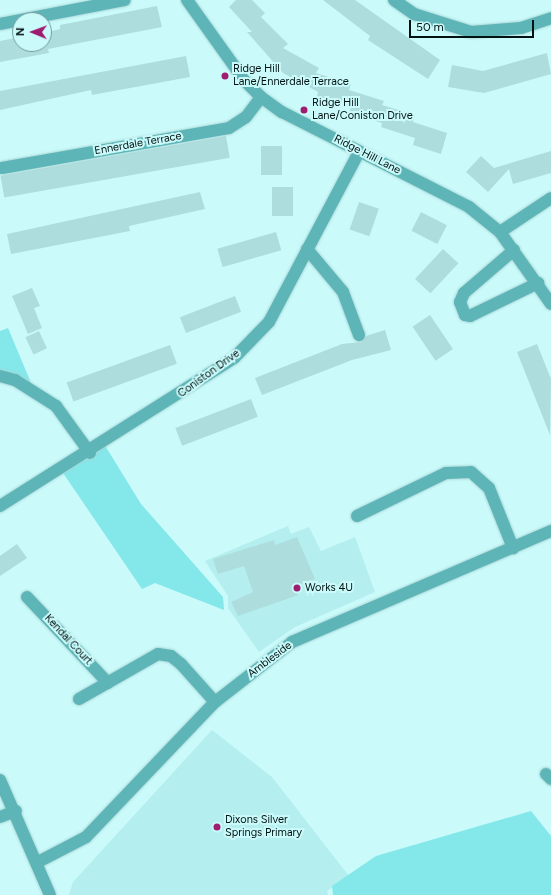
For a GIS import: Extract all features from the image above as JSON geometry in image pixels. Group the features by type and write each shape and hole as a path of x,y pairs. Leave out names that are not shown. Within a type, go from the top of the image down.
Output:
{"street":[{"path":"0,24 125,0"},
{"name":"Ridge Hill Lane","path":"187,0 244,80 261,97 282,112 469,207 500,232 538,283 551,304"},
{"path":"394,0 414,14 471,32 521,28 551,18"},
{"name":"Ennerdale Terrace","path":"2,168 229,128 246,117 261,97"},
{"name":"Coniston Drive","path":"0,506 90,452 234,358 269,322 359,152"},
{"path":"500,232 551,198"},
{"path":"307,249 343,292 359,335"},
{"path":"514,250 464,293 460,302 465,315 470,316 538,283"},
{"path":"0,376 22,383 56,406 90,452"},
{"path":"356,516 446,473 471,472 489,488 513,548"},
{"name":"Ambleside","path":"38,862 86,837 215,702 292,642 551,531"},
{"name":"Kendal Court","path":"27,597 108,684"},
{"path":"79,699 108,684 158,654 171,656 215,702"},
{"path":"0,780 16,810 50,895"},
{"path":"0,817 16,810"}],"shaded area":[{"path":"8,328 34,390 0,376 0,331"},
{"path":"104,444 141,504 223,597 224,610 155,583 142,589 61,470"},
{"name":"Works 4U","path":"288,526 291,534 309,527 321,551 355,537 375,592 295,627 259,652 228,608 228,596 205,561"},
{"name":"Dixons Silver Springs Primary","path":"212,730 272,777 349,876 327,891 328,895 69,895 73,882"},
{"path":"531,811 551,836 551,895 333,895 332,886 376,856"}],"building":[{"path":"236,0 252,0 265,13 261,17 288,44 283,48 319,68 316,73 351,84 349,90 384,101 382,105 415,115 413,122 447,133 441,154 413,145 415,138 381,127 382,123 349,113 351,107 317,96 318,92 283,73 247,32 252,32 229,7"},
{"path":"323,0 355,0 440,60 428,79 368,40 370,36"},
{"path":"157,6 162,27 52,48 52,31 60,29 60,25"},
{"path":"12,39 12,52 49,53 0,62 0,41"},
{"path":"547,53 551,74 484,93 448,87 452,65 483,71"},
{"path":"186,56 190,77 92,95 91,90 0,110 0,91"},
{"path":"226,136 230,158 4,197 0,176"},
{"path":"261,146 282,146 282,175 261,175"},
{"path":"551,151 551,173 513,184 509,169 488,192 466,172 481,156 494,168"},
{"path":"272,187 293,187 293,216 272,216"},
{"path":"200,192 205,209 129,226 130,231 11,254 7,234"},
{"path":"359,202 379,209 369,236 350,229"},
{"path":"421,212 447,225 437,244 411,231"},
{"path":"276,232 281,250 223,267 217,249"},
{"path":"443,249 458,263 430,293 415,279"},
{"path":"32,288 40,306 34,308 42,328 28,334 12,296"},
{"path":"235,296 241,312 186,333 180,317"},
{"path":"430,315 453,349 436,361 413,327"},
{"path":"385,330 391,350 352,360 262,395 255,378 342,344 361,342 366,336"},
{"path":"39,331 47,348 33,355 25,337"},
{"path":"537,344 551,379 550,435 517,352"},
{"path":"170,345 177,364 73,401 67,383"},
{"path":"251,399 258,417 182,446 175,428"},
{"path":"297,537 315,579 295,586 298,595 238,616 231,602 253,592 244,566 218,574 213,559 274,540 275,545"},
{"path":"17,544 27,558 0,576 0,556"}],"place":[{"name":"Ridge Hill Lane/Ennerdale Terrace","path":"225,76"},
{"name":"Ridge Hill Lane/Coniston Drive","path":"304,110"},
{"name":"Works 4U","path":"297,588"},
{"name":"Dixons Silver Springs Primary","path":"217,827"}]}
